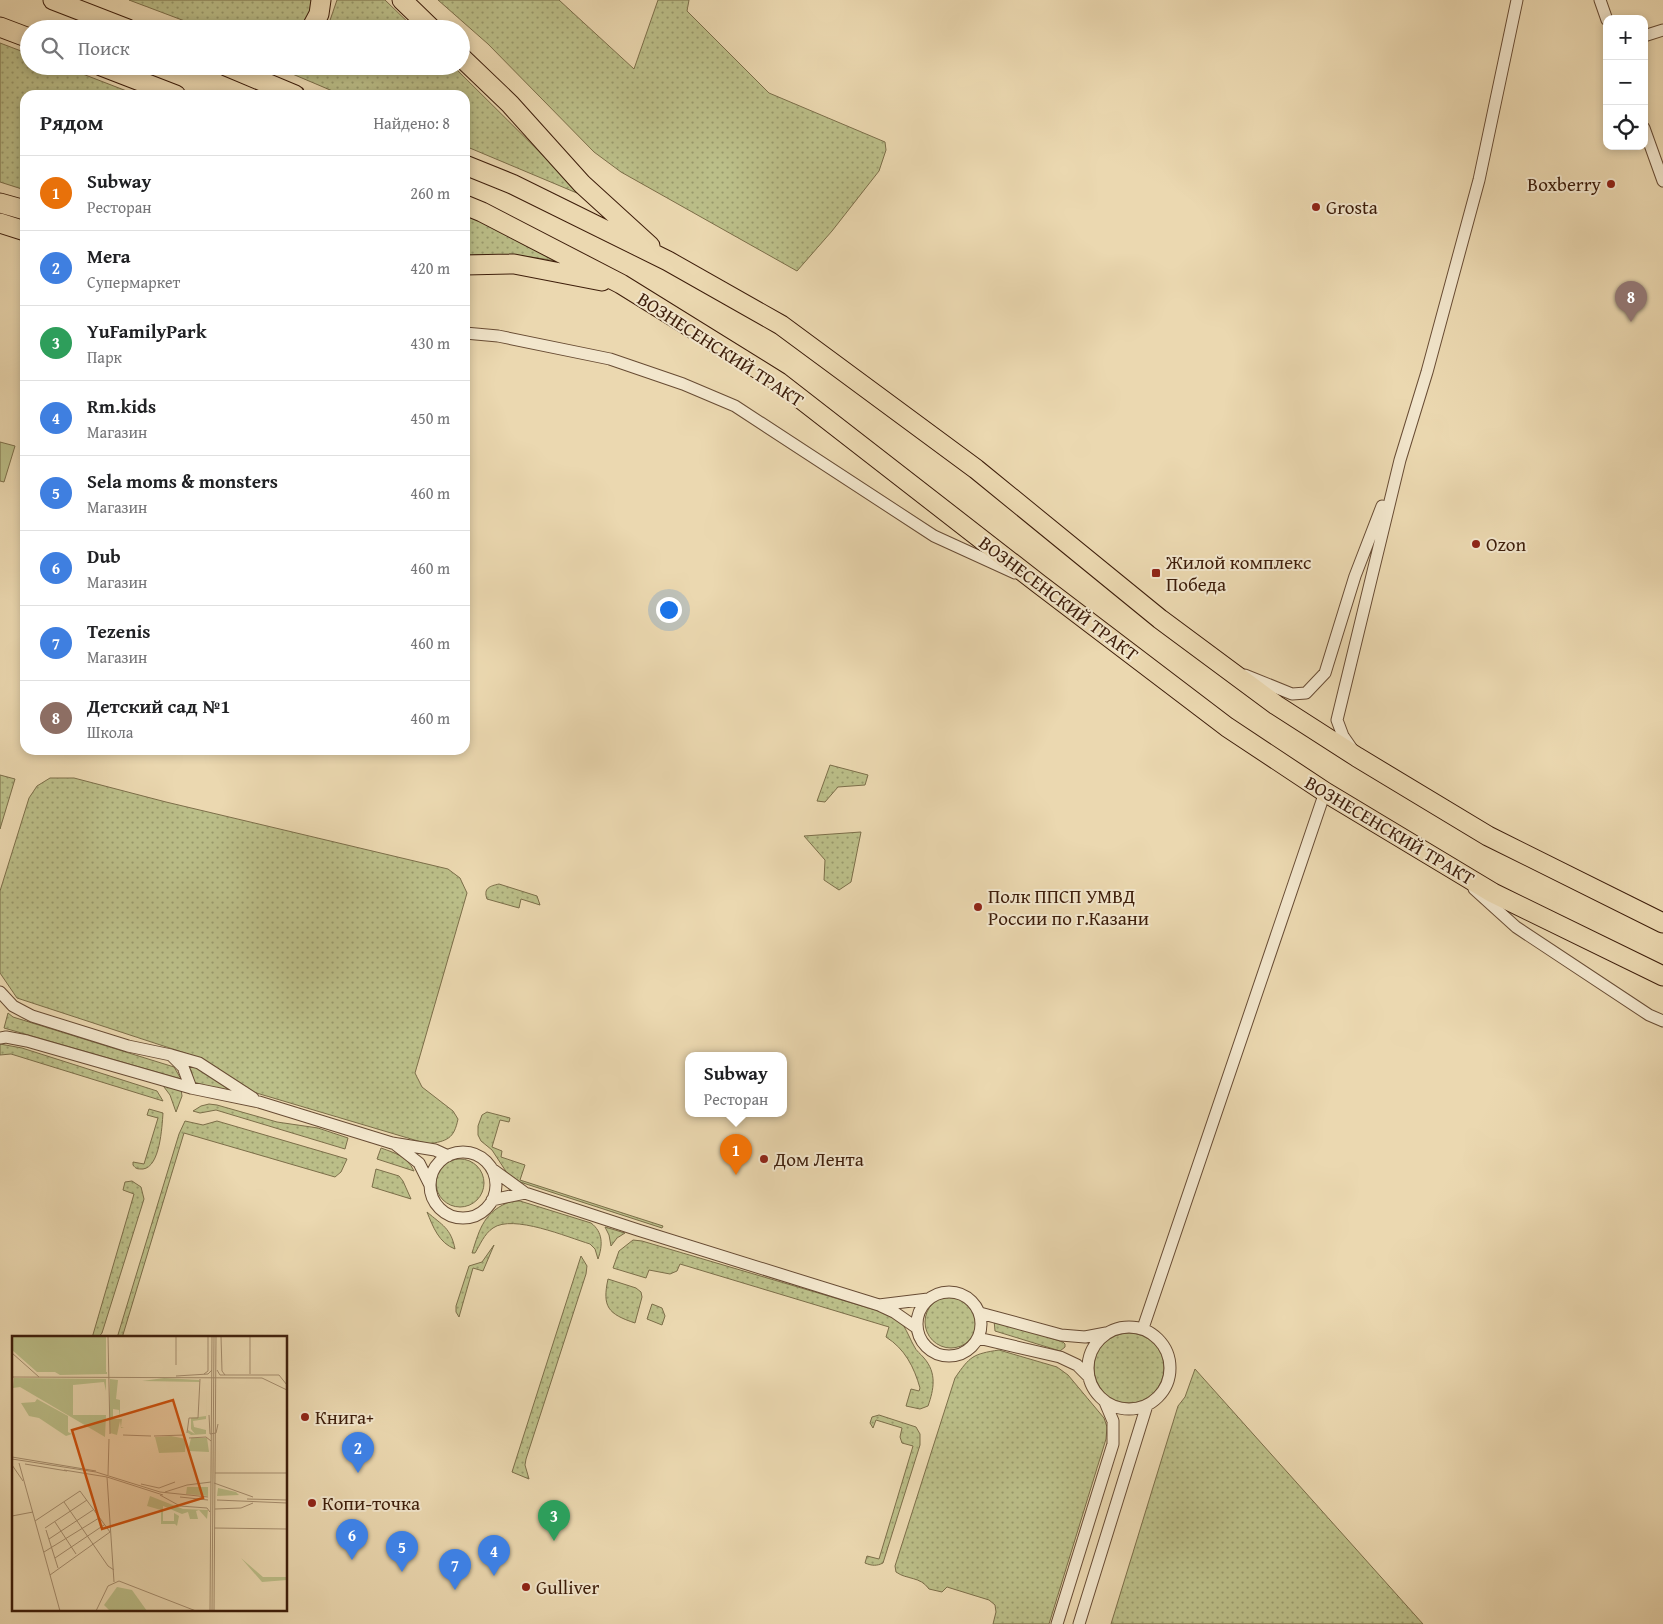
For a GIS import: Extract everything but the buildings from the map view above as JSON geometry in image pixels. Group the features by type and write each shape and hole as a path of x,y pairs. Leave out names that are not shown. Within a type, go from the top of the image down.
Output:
{"main road":[{"path":"53,0 105,20"},
{"path":"316,20 319,14 321,0"},
{"path":"402,0 423,20"},
{"path":"0,27 20,35"},
{"path":"470,66 510,104 582,184 668,262"},
{"path":"125,75 163,90"},
{"path":"247,75 283,90"},
{"path":"470,167 512,184 668,262 781,325 976,469 1160,619 1276,705 1357,757 1488,836 1663,924"},
{"path":"0,202 20,208"},
{"name":"ВОЗНЕСЕНСКИЙ ТРАКТ","path":"470,207 621,284 779,382 1227,727 1325,792 1493,893 1663,976"},
{"path":"0,223 20,229"},
{"path":"470,266 514,264 621,284"}],"street":[{"path":"1357,757 1343,736 1337,720 1400,460 1479,180 1518,0"},
{"path":"1600,0 1605,15"},
{"path":"1648,35 1663,30"},
{"path":"1648,139 1662,176"},
{"path":"470,333 498,336 610,359 683,384 735,406 934,536 1039,584"},
{"path":"1222,665 1292,694 1306,694 1325,673 1355,576 1400,460"},
{"path":"1143,1328 1325,792"},
{"path":"1446,865 1516,927 1649,1014 1663,1021"},
{"path":"0,992 13,1006 32,1016 128,1046 199,1063 259,1102"},
{"path":"0,1038 6,1037 26,1041 191,1088 259,1102 392,1143 435,1150 448,1156"},
{"path":"171,1055 183,1067 191,1088"},
{"path":"392,1143 419,1163 430,1186 436,1205 453,1217 469,1218 486,1209 496,1190 492,1169"},
{"path":"430,1186 434,1168 448,1156 464,1152 472,1154 480,1157 492,1169 525,1193 879,1305 894,1312 917,1328"},
{"path":"492,1200 525,1193"},
{"path":"947,1291 957,1292 971,1300 980,1312 981,1330 978,1338 974,1345 961,1354 941,1356 932,1352 924,1345 919,1336 917,1316 921,1307 928,1299 937,1294 947,1291"},
{"path":"879,1305 928,1299"},
{"path":"980,1312 1061,1335 1085,1337 1130,1326 1143,1328 1152,1333 1166,1347 1170,1358 1169,1382 1164,1392 1155,1401 1134,1409 1124,1409 1105,1402"},
{"path":"1057,1624 1113,1444 1113,1421 1105,1402 1093,1388 1088,1366 1094,1346 1106,1333"},
{"path":"978,1338 1060,1358 1077,1365 1089,1377"},
{"path":"1078,1624 1147,1405"}],"green space":[{"path":"129,0 312,0 308,20 182,20"},
{"path":"337,0 385,0 406,20 330,20"},
{"path":"438,0 559,0 634,69 658,0 689,0 687,11 769,93 885,142 886,150 879,171 832,231 797,271 621,172 594,152 488,44 470,28 470,20 461,20"},
{"path":"0,43 20,51 20,75 85,75 124,90 20,90 20,188 0,182"},
{"path":"295,75 462,75 584,196 470,148 470,90 330,90"},
{"path":"470,216 574,265 546,259 493,254 470,255"},
{"path":"0,442 15,446 4,482 0,481"},
{"path":"830,765 868,775 865,785 838,787 825,802 817,801"},
{"path":"0,775 15,779 0,829"},
{"path":"50,778 74,778 166,802 448,869 460,878 467,893 415,1073 422,1087 453,1111 458,1119 452,1135 440,1142 428,1144 243,1089 191,1055 17,998 0,973 0,891 29,798 37,786"},
{"path":"861,832 851,882 839,890 824,880 825,860 804,836"},
{"path":"499,884 537,896 540,905 521,899 519,908 487,899 487,890"},
{"path":"8,1013 13,1017 174,1067 181,1079 4,1028"},
{"path":"0,1044 22,1048 157,1091 163,1101 11,1054 0,1055"},
{"path":"185,1063 206,1072 236,1095 194,1082 191,1070"},
{"path":"161,1083 181,1089 182,1096 176,1112 170,1095"},
{"path":"209,1104 277,1122 318,1128 348,1138 345,1149 216,1110 200,1113 193,1111"},
{"path":"149,1109 163,1113 161,1136 157,1154 149,1167 138,1169 133,1165 133,1162 144,1164 158,1118 147,1115"},
{"path":"487,1112 510,1118 509,1122 500,1120 492,1147 502,1151 501,1157 525,1165 520,1180 663,1226 662,1228 520,1182 507,1173 492,1150 481,1141 478,1135 478,1126 482,1115"},
{"path":"185,1121 203,1125 217,1121 347,1159 341,1172 335,1177 184,1133 123,1336 118,1336 179,1134"},
{"path":"381,1148 404,1158 414,1171 377,1159"},
{"path":"455,1159 465,1159 477,1166 484,1178 484,1188 477,1200 465,1207 455,1207 447,1203 440,1196 436,1188 436,1178 440,1170 447,1163"},
{"path":"376,1169 399,1176 411,1199 372,1187"},
{"path":"132,1181 141,1187 144,1199 102,1333 100,1336 93,1336 134,1194 123,1190 125,1182"},
{"path":"512,1201 520,1201 591,1223 598,1230 601,1239 598,1259 595,1249 590,1244 540,1228 513,1224 502,1224 490,1230 475,1253 472,1253 484,1221 495,1210"},
{"path":"427,1212 448,1231 455,1249 441,1239 434,1229"},
{"path":"605,1227 625,1233 617,1238 611,1246"},
{"path":"633,1240 642,1241 896,1316 915,1348 931,1369 933,1387 928,1406 920,1409 906,1406 911,1389 919,1391 920,1388 915,1373 904,1353 886,1337 889,1327 680,1264 677,1271 670,1274 649,1270 646,1278 613,1268 619,1251"},
{"path":"494,1245 483,1271 473,1268 459,1317 456,1312 456,1306 469,1266 482,1262"},
{"path":"581,1256 587,1266 586,1274 526,1459 525,1465 529,1479 512,1472"},
{"path":"608,1279 636,1288 641,1292 642,1297 635,1323 613,1313 609,1308 606,1296"},
{"path":"951,1296 965,1300 973,1308 977,1322 973,1336 965,1344 951,1348 937,1344 929,1336 925,1322 929,1308 937,1300"},
{"path":"652,1304 662,1308 665,1316 662,1325 647,1319"},
{"path":"994,1320 1063,1342 1065,1347 1060,1351 995,1331"},
{"path":"1136,1333 1149,1339 1158,1348 1162,1354 1164,1368 1162,1382 1154,1393 1143,1401 1122,1403 1115,1401 1104,1393 1096,1382 1094,1361 1096,1354 1104,1343 1115,1335"},
{"path":"999,1350 1057,1367 1068,1375 1104,1418 1107,1427 1106,1439 1049,1624 993,1624 996,1612 995,1605 989,1600 947,1587 942,1592 929,1589 922,1582 896,1572 895,1566 955,1378 973,1357"},
{"path":"1195,1369 1423,1624 1111,1624 1178,1406 1185,1397"},
{"path":"879,1415 916,1427 920,1434 920,1445 883,1563 870,1565 865,1563 867,1556 879,1559 913,1446 902,1443 900,1437 902,1428 876,1420 873,1428 870,1423 872,1417"}],"place":[{"name":"Boxberry","path":"1611,184"},
{"name":"Grosta","path":"1316,207"},
{"name":"Детский сад №1","path":"1631,322"},
{"name":"Ozon","path":"1476,544"},
{"name":"Жилой комплекс Победа","path":"1156,573"},
{"name":"Полк ППСП УМВД России по г.Казани","path":"978,907"},
{"name":"Дом Лента","path":"764,1159"},
{"name":"Subway","path":"736,1175"},
{"name":"Книга+","path":"305,1417"},
{"name":"Мега","path":"358,1473"},
{"name":"Копи-точка","path":"312,1503"},
{"name":"YuFamilyPark","path":"554,1541"},
{"name":"Dub","path":"352,1560"},
{"name":"Sela moms & monsters","path":"402,1572"},
{"name":"Rm.kids","path":"494,1576"},
{"name":"Gulliver","path":"526,1587"},
{"name":"Tezenis","path":"455,1590"}]}
